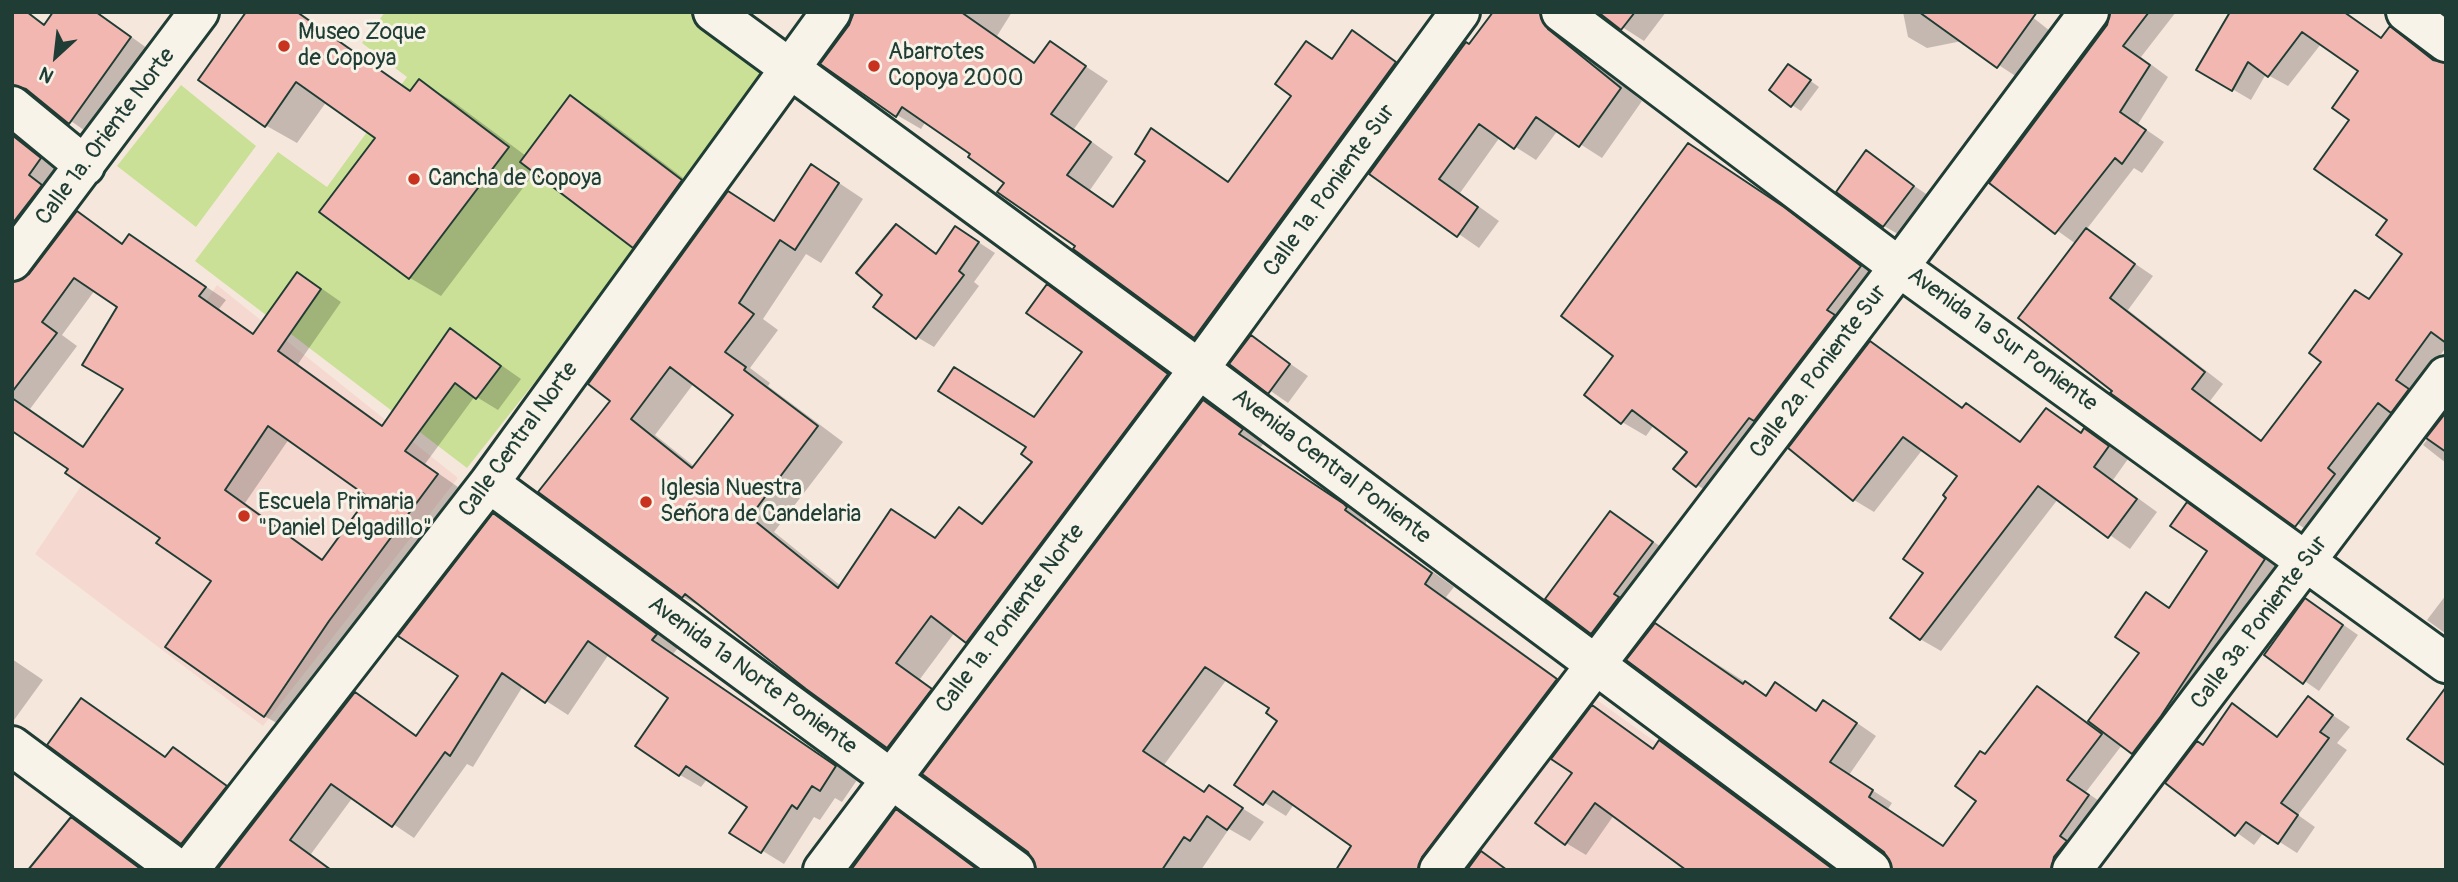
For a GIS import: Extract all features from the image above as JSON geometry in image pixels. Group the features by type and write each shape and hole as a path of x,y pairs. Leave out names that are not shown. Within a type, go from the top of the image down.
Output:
{"street":[{"name":"Calle 1a. Oriente Norte","path":"12,261 199,12"},
{"name":"Avenida Central Poniente","path":"713,12 1199,369 1871,870"},
{"name":"Calle Central Norte","path":"189,870 489,483 831,12"},
{"name":"Calle 1a. Poniente Sur","path":"1199,369 1460,12"},
{"name":"Avenida 1a Sur Poniente","path":"1561,12 1899,267 2446,663"},
{"name":"Calle 2a. Poniente Sur","path":"1439,870 1899,267 2089,12"},
{"path":"2406,12 2446,42"},
{"path":"12,106 85,166"},
{"name":"Calle 1a. Poniente Norte","path":"823,870 1199,369"},
{"name":"Calle 3a. Poniente Sur","path":"2072,870 2446,376"},
{"name":"Avenida 1a Norte Poniente","path":"489,483 1015,870"},
{"path":"12,746 179,870"}],"shaded area":[{"name":"Escuela Primaria \"Daniel Delgadillo\"","path":"217,285 458,478 263,726 35,554"},
{"path":"1590,695 1823,862 1818,870 1464,870"}],"green space":[{"path":"385,12 693,12 777,75 467,468 195,261 278,152 327,187 407,77 362,43"},
{"path":"181,85 256,146 196,227 117,166"}],"building":[{"path":"12,12 27,12 44,25 53,12 96,12 131,37 69,124 26,89 12,85"},
{"path":"246,12 297,12 410,91 419,79 509,147 409,279 319,212 375,138 296,82 265,127 198,80"},
{"path":"854,12 961,12 1034,63 1050,41 1086,66 1051,114 1091,142 1067,175 1113,207 1145,161 1135,154 1151,128 1228,182 1291,96 1275,84 1306,41 1332,59 1352,30 1396,62 1194,338 1073,249 1075,246 997,192 1004,183 968,157 970,154 902,107 896,117 820,64 849,25"},
{"path":"1493,12 1540,12 1548,29 1621,88 1579,147 1536,117 1514,149 1479,124 1439,179 1478,207 1457,237 1369,174 1466,42 1469,44"},
{"path":"1598,12 1635,12 1621,30"},
{"path":"1919,12 2037,12 1997,68"},
{"path":"2110,12 2149,12 2123,46 2150,65 2120,112 2146,130 2122,164 2115,158 2055,234 1989,183 2107,25"},
{"path":"2230,12 2344,12 2381,38 2390,26 2433,60 2446,63 2446,343 2431,332 2396,380 2409,389 2391,413 2378,403 2328,468 2335,474 2295,527 2110,393 2112,391 2018,318 2086,228 2135,264 2110,298 2205,372 2192,389 2261,441 2321,362 2309,353 2355,290 2369,299 2402,254 2376,235 2387,220 2314,169 2349,120 2332,108 2358,71 2302,32 2268,77 2248,62 2232,91 2196,70"},
{"path":"1788,64 1811,80 1791,107 1769,90"},
{"path":"570,95 682,180 633,248 520,162"},
{"path":"12,135 41,158 29,175 42,185 12,224"},
{"path":"1688,143 1784,207 1861,266 1827,310 1835,315 1754,421 1749,418 1696,487 1673,469 1687,452 1632,410 1621,424 1584,395 1613,356 1561,316"},
{"path":"1866,150 1914,186 1883,227 1836,192"},
{"path":"811,164 839,183 795,250 780,240 739,303 754,314 725,352 746,367 744,370 818,426 750,517 838,588 891,509 935,538 959,507 982,524 1032,462 1021,454 1026,447 938,391 954,367 1034,417 1082,352 1026,313 1047,284 1168,374 966,643 931,616 896,663 932,689 887,748 806,689 685,594 682,598 538,492 610,401 588,384 728,191 774,221","holes":["670,367 733,415 692,468 631,419"]},
{"name":"Escuela Primaria \"Daniel Delgadillo\"","path":"77,211 122,244 129,234 206,287 199,296 253,334 297,272 321,289 278,351 382,426 450,328 501,366 476,399 455,383 405,451 438,474 329,621 264,717 165,647 211,581 156,543 160,538 65,473 68,469 12,431 12,398 83,447 123,389 82,365 117,307 74,278 42,322 57,333 12,392 12,282 29,274","holes":["268,426 368,497 322,560 225,490"]},
{"path":"896,224 936,254 955,226 979,242 959,271 964,275 916,339 873,307 882,295 856,273"},
{"path":"1251,335 1290,364 1268,394 1229,364"},
{"path":"1870,341 1962,408 1966,403 2020,442 2046,408 2081,433 2084,428 2109,446 2094,467 2137,499 2108,538 2038,486 1920,640 1890,618 1923,573 1903,559 1946,498 1943,495 1957,476 1903,437 1853,501 1788,448"},
{"path":"1203,400 1243,429 1239,434 1344,504 1347,507 1345,510 1432,573 1425,584 1557,679 1422,857 1418,870 1336,870 1351,846 1273,791 1263,805 1234,785 1277,721 1266,713 1269,708 1205,667 1143,751 1204,792 1209,785 1243,808 1227,830 1207,816 1190,841 1184,837 1162,870 1036,870 1028,852 922,774"},
{"path":"2444,415 2446,416 2446,452 2426,438"},
{"path":"2187,502 2265,559 2161,716 2132,754 2088,721 2139,653 2115,637 2146,592 2169,608 2207,551 2170,526"},
{"path":"1610,511 1653,542 1614,594 1619,597 1591,634 1545,599"},
{"path":"493,513 657,634 652,640 836,766 820,791 812,786 797,809 792,805 761,853 729,833 747,807 686,766 679,776 635,746 668,698 588,641 545,703 502,673 450,756 445,752 392,827 331,784 290,840 331,870 217,870 355,692 416,736 458,676 398,636"},
{"path":"2305,598 2343,625 2303,684 2264,655"},
{"path":"1655,623 1743,684 1745,681 1766,696 1775,682 1816,711 1823,700 1857,723 1830,762 1873,790 1869,797 1943,846 1976,801 1955,786 1980,751 1985,754 2037,686 2102,734 2067,780 2089,795 2060,836 2067,841 2054,857 2051,870 1892,870 1884,852 1626,660"},
{"path":"2446,687 2446,766 2407,739"},
{"path":"2308,696 2333,715 2320,732 2329,738 2281,803 2298,815 2278,844 2246,822 2235,836 2165,783 2197,741 2203,745 2232,703 2277,737"},
{"path":"81,698 165,757 173,747 227,786 181,844 47,745"},
{"path":"1592,705 1653,749 1659,740 1834,870 1686,870 1595,803 1565,845 1535,823 1572,773 1551,759"},
{"path":"896,809 978,870 851,870"},
{"path":"71,817 142,870 28,870"},
{"path":"1481,851 1507,870 1467,870"}],"place":[{"name":"Museo Zoque de Copoya","path":"284,46"},
{"name":"Abarrotes Copoya 2000","path":"874,66"},
{"name":"Cancha de Copoya","path":"414,179"},
{"name":"Iglesia Nuestra Señora de Candelaria","path":"646,502"},
{"name":"Escuela Primaria \"Daniel Delgadillo\"","path":"244,516"}]}
